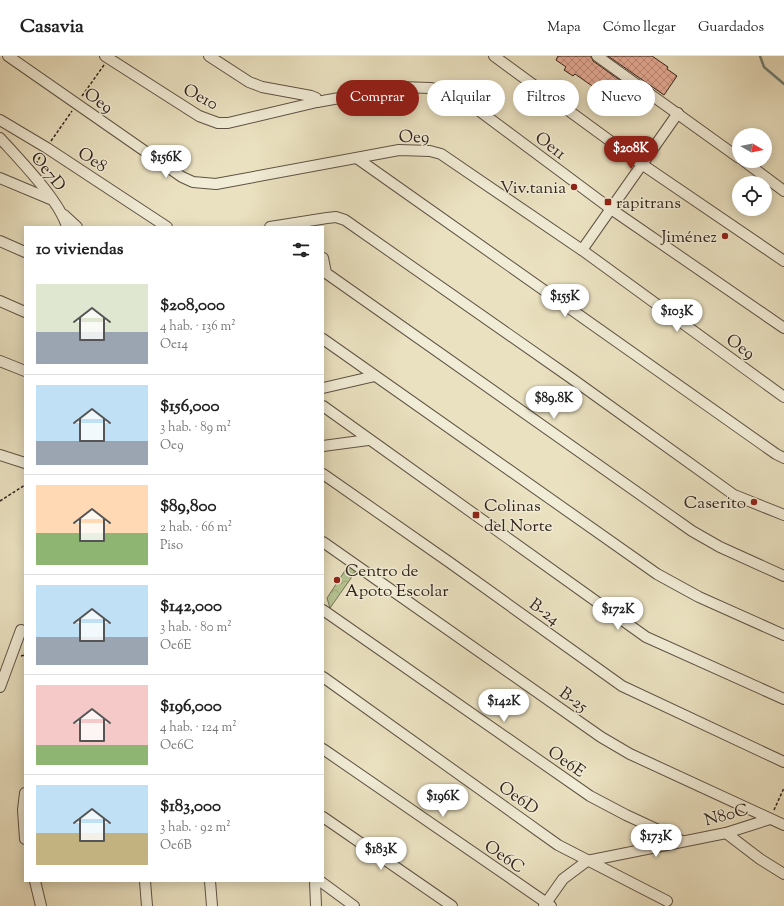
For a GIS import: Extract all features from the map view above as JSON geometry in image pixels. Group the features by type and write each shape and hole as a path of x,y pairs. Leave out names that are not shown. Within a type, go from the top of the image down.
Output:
{"street":[{"name":"Oe9","path":"8,56 182,177 193,182 216,184 358,159 399,150 430,150 441,154 582,250 784,397"},
{"path":"209,56 249,82 273,89 311,96 316,98 317,102"},
{"path":"494,56 643,165 784,261"},
{"path":"597,56 732,153"},
{"name":"Oe10","path":"108,57 199,116 218,123 228,123 317,102"},
{"name":"Oe11","path":"317,102 401,87 430,88 454,92 611,210 784,328"},
{"path":"582,250 678,113"},
{"name":"Oe8","path":"0,120 47,148 165,226"},
{"name":"Oe7D","path":"0,138 30,172 61,213 67,226"},
{"path":"358,159 776,454 784,458"},
{"path":"754,168 784,190"},
{"path":"0,178 51,200"},
{"path":"61,213 76,226"},
{"path":"285,226 300,225 331,218 345,220 571,378 734,496 784,515"},
{"path":"0,241 24,252"},
{"path":"325,274 692,531 720,547 784,576"},
{"path":"0,301 24,312"},
{"path":"324,341 657,574 699,597 784,635"},
{"path":"0,361 24,372"},
{"path":"324,388 375,376"},
{"path":"324,407 368,440 479,517 646,637 784,700"},
{"path":"324,446 368,440"},
{"path":"0,455 24,464"},
{"name":"B-24","path":"324,475 622,686 784,762"},
{"name":"B-25","path":"324,543 590,730 630,754 784,825"},
{"name":"Oe6E","path":"324,611 578,789 606,806 682,841"},
{"path":"0,686 21,630"},
{"name":"Oe6D","path":"324,678 558,844 587,861 666,901"},
{"name":"Oe6C","path":"324,750 547,905"},
{"path":"24,799 22,810 24,833"},
{"path":"324,818 452,906"},
{"name":"N80C","path":"547,905 563,879 587,861 726,833 770,819"},
{"path":"726,833 760,859 784,874"},
{"path":"35,882 41,906"},
{"path":"145,882 147,906"},
{"path":"210,882 212,906"},
{"path":"314,882 316,906"},
{"path":"321,882 354,906"}],"path":[{"path":"30,172 47,148"},
{"path":"0,501 24,486"},
{"path":"770,819 784,788"}],"green space":[{"path":"348,566 356,571 330,608 327,598"}],"building":[{"path":"558,56 591,56 593,61 620,80 587,80 587,82 575,74 573,76 564,70 566,67 556,60"},
{"path":"608,56 652,56 668,67 667,69 677,76 664,95 655,89 655,80 642,80"}],"waterway":[{"path":"760,56 764,67 784,84"}],"place":[{"name":"Viv.tania","path":"574,187"},
{"name":"rapitrans","path":"608,202"},
{"name":"Jiménez","path":"725,236"},
{"name":"Caserito","path":"754,502"},
{"name":"Colinas del Norte","path":"476,515"},
{"name":"Centro de Apoto Escolar","path":"337,580"}]}
